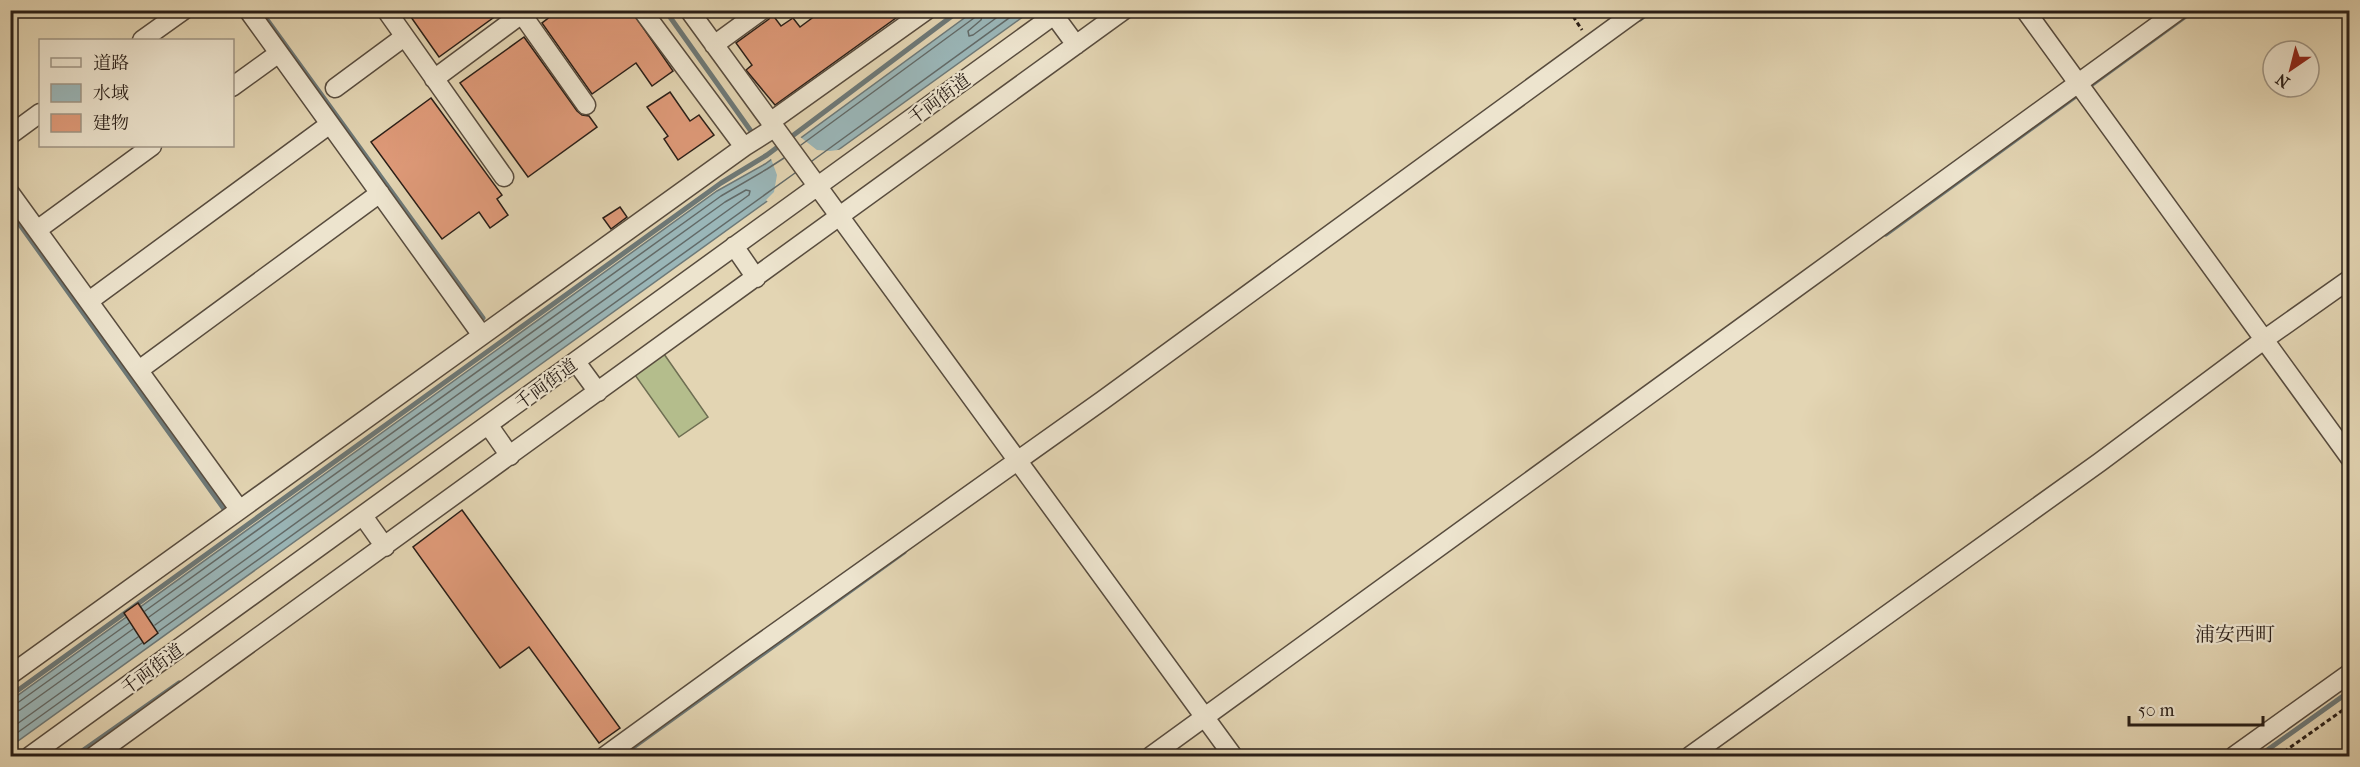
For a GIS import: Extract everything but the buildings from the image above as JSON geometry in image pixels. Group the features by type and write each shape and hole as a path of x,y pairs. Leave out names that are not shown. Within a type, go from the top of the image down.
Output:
{"street":[{"path":"143,39 184,10"},
{"path":"248,10 481,334"},
{"path":"386,10 504,177"},
{"path":"642,10 681,66 744,147"},
{"path":"689,10 1233,756"},
{"path":"714,45 762,10"},
{"path":"10,675 481,334 744,147 776,130 927,10"},
{"path":"94,756 381,541 507,451 598,392 756,278 1072,40 1124,10"},
{"path":"605,756 1022,465 1638,10"},
{"path":"2025,10 2349,458"},
{"path":"1150,756 2082,89 2179,10"},
{"path":"434,79 522,12 586,105"},
{"path":"1058,13 1072,40"},
{"name":"千両街道","path":"30,756 489,426 734,246 813,180 1058,13"},
{"path":"335,88 404,37"},
{"path":"234,86 279,53"},
{"path":"10,135 39,114"},
{"path":"89,301 330,124"},
{"path":"37,230 151,147"},
{"path":"10,193 239,509"},
{"path":"139,370 380,194"},
{"path":"734,246 756,278"},
{"path":"1690,756 2100,462 2349,279"},
{"path":"576,362 598,392"},
{"path":"489,426 507,451"},
{"path":"363,516 381,541"},
{"path":"2234,756 2349,673"}],"path":[{"path":"1569,10 1592,43"},
{"path":"2278,756 2349,705"}],"green space":[{"path":"664,354 708,417 679,437 635,375"}],"water":[{"path":"974,11 1031,11 11,746 10,701 717,191 765,164"}],"pier":[{"path":"799,136 817,150 845,149 768,202 766,200 774,192 777,175 770,156"}],"waterway":[{"path":"260,10 483,318"},
{"path":"665,10 753,134"},
{"path":"10,696 721,183 767,155 960,10"},
{"path":"1640,19 1652,10"},
{"path":"1886,234 2194,10"},
{"path":"10,211 228,512"},
{"path":"621,756 904,552"},
{"path":"75,756 179,683"},
{"path":"2259,756 2350,691"}],"district":[{"name":"浦安西町","path":"2235,634"}]}
